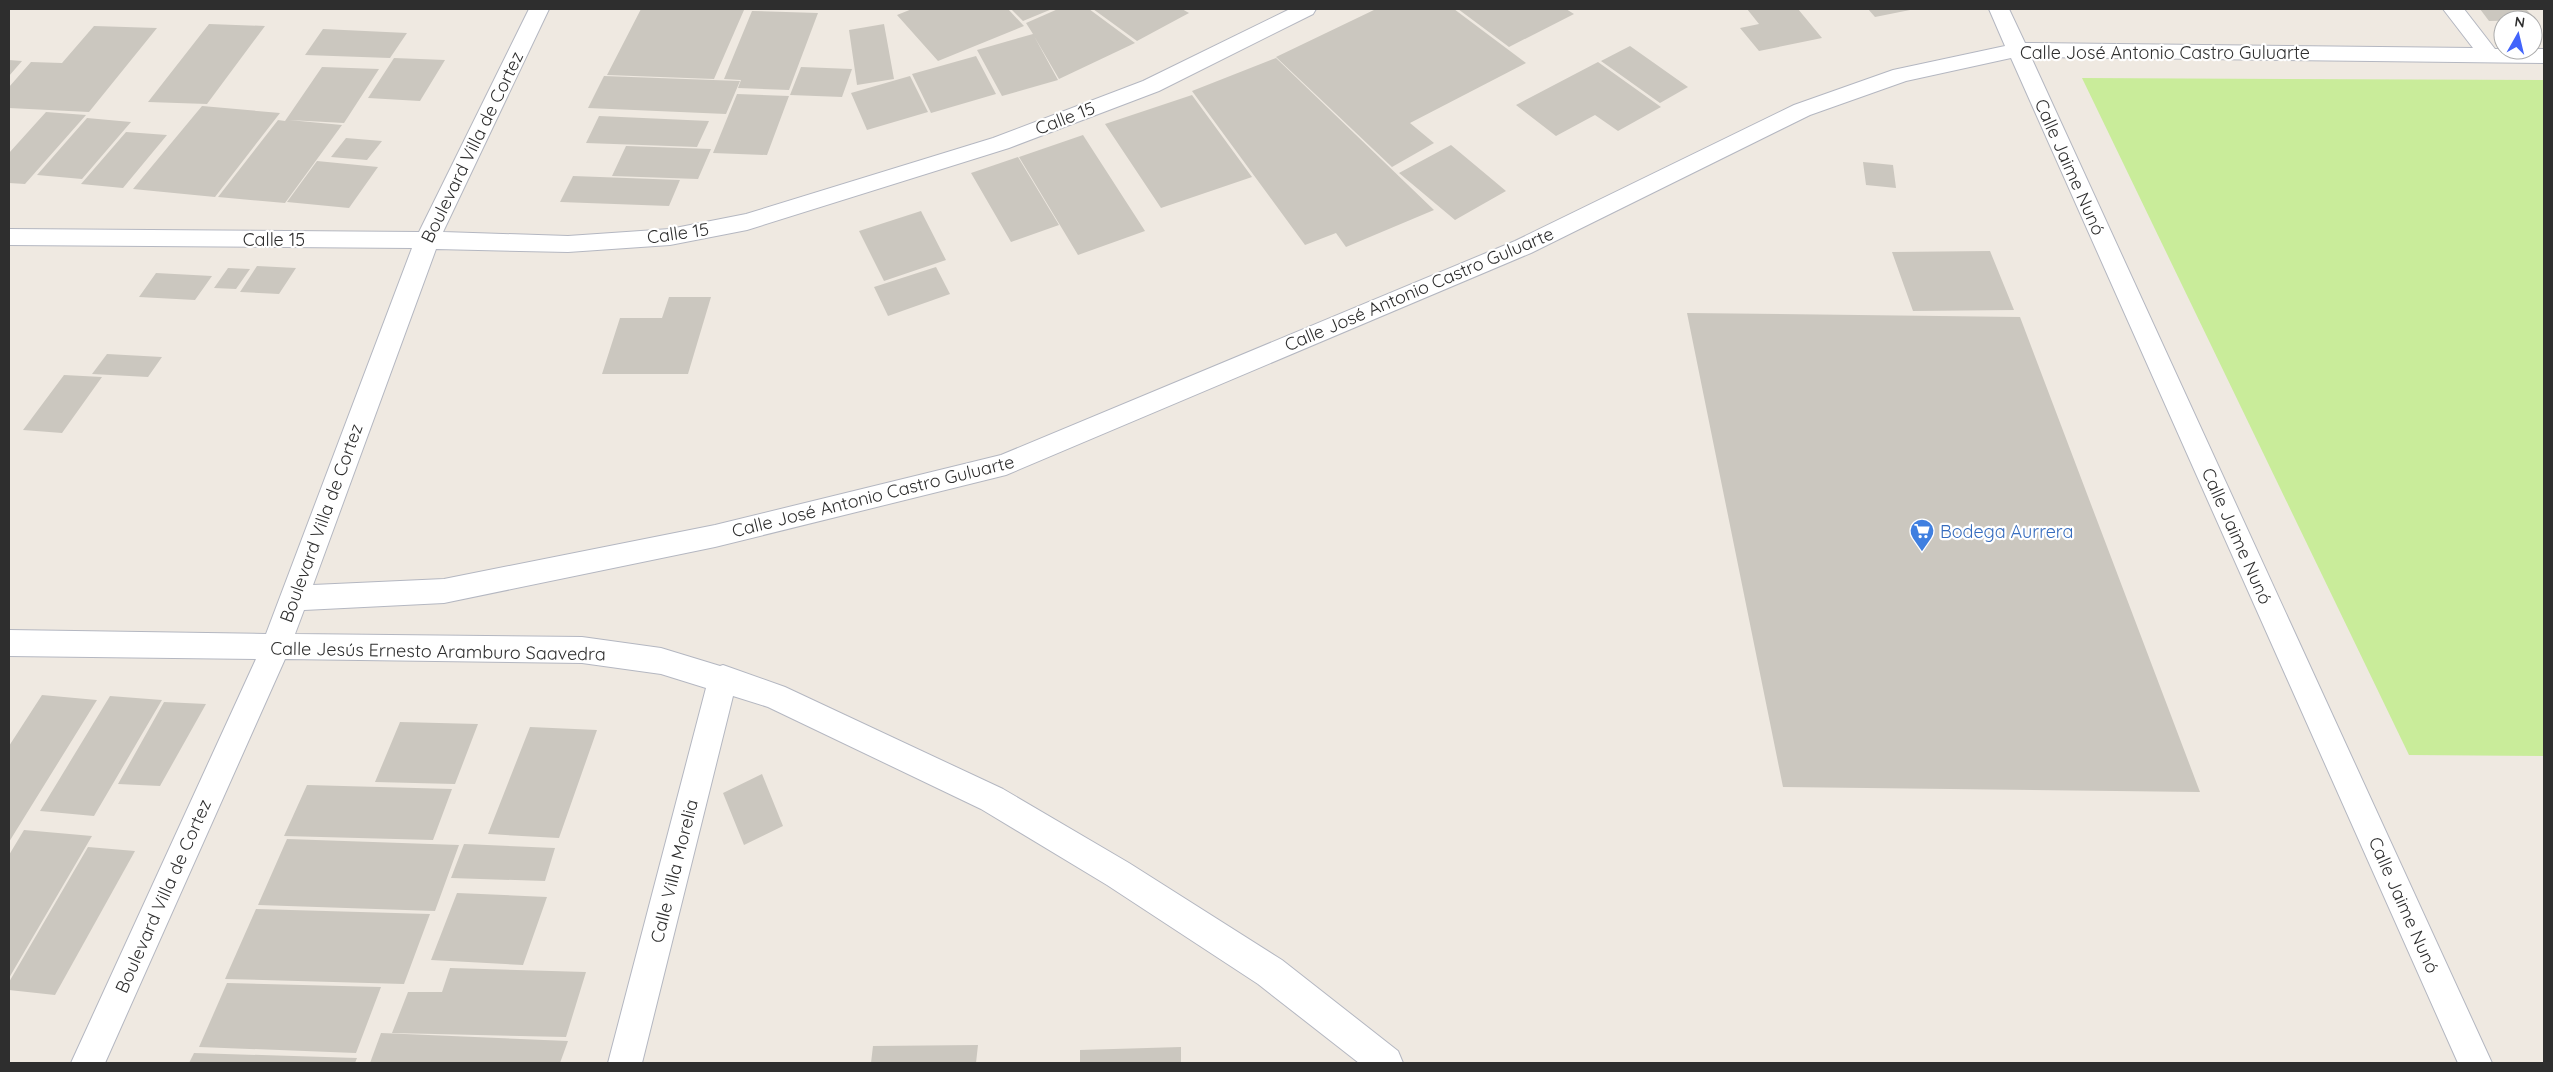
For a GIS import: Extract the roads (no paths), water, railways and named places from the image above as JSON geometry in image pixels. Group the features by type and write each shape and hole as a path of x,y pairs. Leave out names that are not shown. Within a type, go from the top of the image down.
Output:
{"street":[{"name":"Boulevard Villa de Cortez","path":"88,1063 274,648 426,240 539,9"},
{"name":"Calle 15","path":"9,237 426,240 568,244 670,237 747,222 1001,143 1142,89 1278,25 1306,9"},
{"name":"Calle Jaime Nunó","path":"1999,9 2475,1063"},
{"path":"2453,9 2489,55"},
{"name":"Calle José Antonio Castro Guluarte","path":"294,598 444,591 715,536 1006,464 1523,247 1802,110 1901,75 2017,50 2544,56"},
{"name":"Calle Jesús Ernesto Aramburo Saavedra","path":"9,643 274,648 582,650 661,661 724,678 775,696 992,799 1118,874 1270,972 1386,1063"},
{"name":"Calle Villa Morelia","path":"624,1063 724,678"}],"place":[{"name":"Bodega Aurrera","path":"1922,552"}]}
